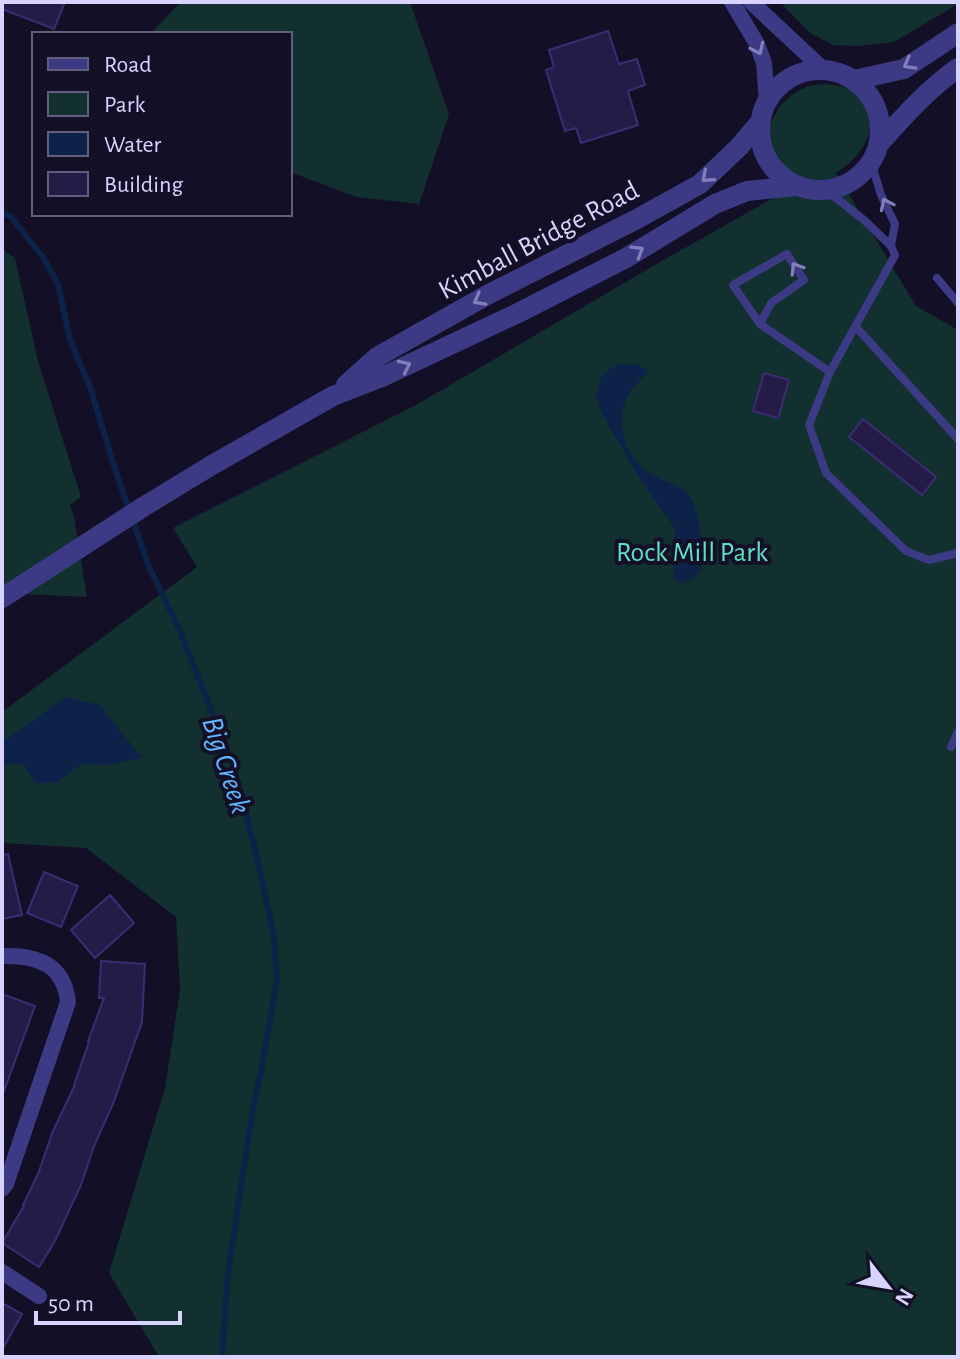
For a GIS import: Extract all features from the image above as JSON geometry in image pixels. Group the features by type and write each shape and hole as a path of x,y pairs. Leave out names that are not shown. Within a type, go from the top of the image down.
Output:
{"street":[{"path":"732,2 757,44 764,63 761,140 767,159 779,175 795,186 814,191 834,189 852,182 867,168 875,153 909,111 958,68"},
{"path":"751,2 825,71"},
{"path":"854,80 904,69 958,33"},
{"path":"764,111 779,86 796,75 816,70 835,71 854,80 869,93 878,111 881,131 875,153"},
{"name":"Kimball Bridge Road","path":"333,396 377,357 489,294 700,184 739,147 764,111"},
{"name":"Kimball Bridge Road","path":"2,598 212,465 333,396 382,377 518,313 626,258 715,204 747,191 795,186"},
{"path":"2,956 38,960 51,969 66,986 68,1002 2,1189"},
{"path":"2,1272 39,1296"}],"lane":[{"path":"875,153 881,195 895,224 891,246"},
{"path":"826,190 864,220 891,246 895,255 830,372 809,425 826,473 906,551 929,560 958,553"},
{"path":"760,324 771,303 804,280 787,254 733,285 760,324 830,372"},
{"path":"937,278 958,303"},
{"path":"855,326 958,439"},
{"path":"951,747 958,732"}],"green space":[{"path":"181,2 410,2 449,114 419,204 357,197 292,173 292,32 152,32"},
{"path":"780,2 958,4 894,42 859,46 833,45 810,33"},
{"name":"Rock Mill Park","path":"824,84 855,91 865,102 870,115 871,125 865,144 852,161 836,173 916,306 958,330 958,1357 159,1357 109,1273 165,1088 180,990 176,917 86,848 2,843 2,712 197,567 173,528 416,405 809,178 790,175 773,162 765,146 767,129 780,106 793,94 808,86"},
{"path":"2,249 15,258 38,361 81,497 70,505 87,597 2,593"}],"water":[{"path":"620,364 639,365 649,370 631,392 623,411 623,432 630,452 644,469 687,493 699,522 702,544 700,570 681,584 673,577 675,528 643,484 601,412 596,393 601,378"},
{"path":"66,697 100,705 142,758 108,765 81,764 56,783 35,783 23,764 2,765 2,742"}],"building":[{"path":"2,2 65,2 54,29 2,9"},
{"path":"608,31 619,64 637,59 645,85 628,91 638,125 581,143 576,128 565,131 546,70 554,67 549,50"},
{"path":"764,373 789,380 778,418 753,411"},
{"path":"863,419 936,477 922,495 849,437"},
{"path":"8,854 22,915 2,919 2,855"},
{"path":"44,872 78,886 61,927 27,913"},
{"path":"110,895 134,923 95,958 71,930"},
{"path":"101,961 145,964 142,1022 81,1185 39,1267 2,1243 24,1206 53,1131 75,1085 104,998 99,998"},
{"path":"2,994 35,1006 4,1091 2,1091"},
{"path":"2,1303 22,1314 2,1350"}],"waterway":[{"name":"Big Creek","path":"2,212 11,217 43,257 58,284 70,340 90,387 149,567 180,631 233,765 274,937 277,980 253,1108 228,1272 222,1357"}]}
